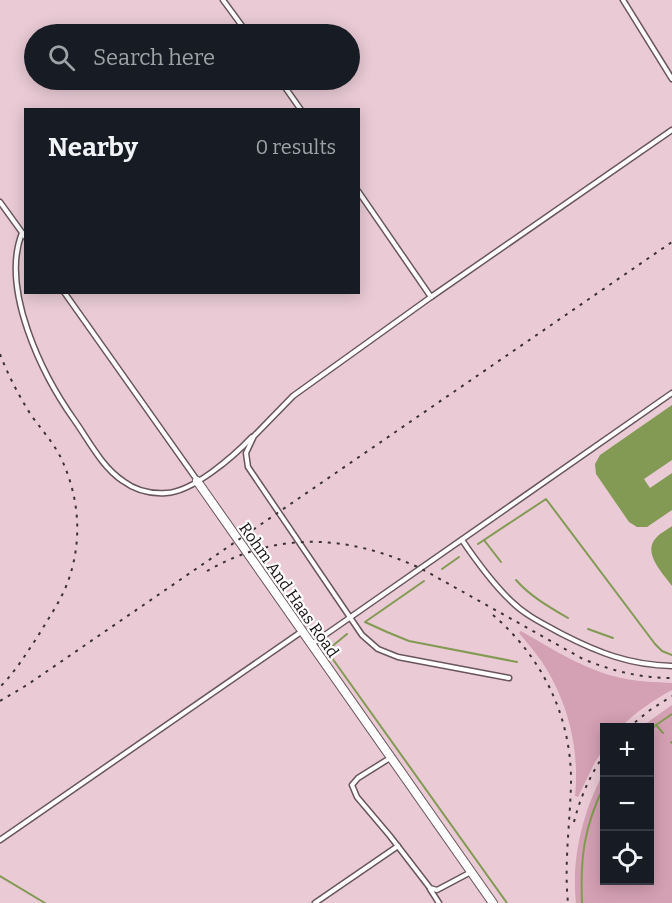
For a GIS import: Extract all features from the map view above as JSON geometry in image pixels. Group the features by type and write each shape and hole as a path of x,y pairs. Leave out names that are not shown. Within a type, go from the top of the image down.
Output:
{"street":[{"name":"Rohm And Haas Road","path":"197,482 493,903"}],"lane":[{"path":"223,0 241,24"},
{"path":"623,0 672,79"},
{"path":"287,90 300,108"},
{"path":"36,365 103,462 122,481 143,491 167,494 187,488 234,456 293,396 672,130"},
{"path":"360,194 431,297"},
{"path":"0,202 24,236"},
{"path":"12,248 22,233"},
{"name":"Rohm And Haas Road","path":"65,294 197,482"},
{"path":"311,645 672,393"},
{"path":"254,436 246,453 248,467 369,642 378,649 399,657 509,678"},
{"path":"462,540 495,585 535,620 612,657 650,665 672,666"},
{"path":"0,840 302,631"},
{"path":"391,758 358,778 352,785 357,797 398,846 439,903"},
{"path":"315,903 398,846"},
{"path":"430,888 437,890 471,872"}],"shaded area":[{"path":"0,0 672,0 672,903 0,903"},
{"path":"672,405 672,460 644,479 650,488 672,473 672,510 647,527 637,527 629,522 596,474 595,464 600,455"},
{"path":"672,526 672,586 655,563 651,550 656,538"},
{"path":"521,631 595,670 621,678 672,683 672,690 625,723 600,723 600,754 578,797 575,796 574,744 565,709 551,677 519,633"},
{"path":"672,705 672,903 576,903 575,869 580,835 600,781 600,885 654,885 654,723 647,723"}],"waterway":[{"path":"478,544 546,499 655,644 662,651 672,655"},
{"path":"484,540 501,562"},
{"path":"442,569 459,557"},
{"path":"516,580 534,596 568,618"},
{"path":"424,581 365,622 409,641 517,662"},
{"path":"588,629 613,638"},
{"path":"347,634 330,648 332,658 507,903"},
{"path":"656,725 672,714"},
{"path":"654,727 656,725 663,733"},
{"path":"582,903 585,843 600,795"},
{"path":"0,876 45,903"}],"railway":[{"path":"0,701 27,685 672,242"},
{"path":"0,354 22,400 60,456 72,487 77,520 75,552 67,584 25,656 0,687"},
{"path":"207,571 234,558 287,543 314,542 368,549 422,569 583,659 627,673 672,678"},
{"path":"493,615 511,632 540,670 560,713 566,736 571,784 567,858 568,903"},
{"path":"634,723 672,696"},
{"path":"574,822 586,787 600,761"}]}
